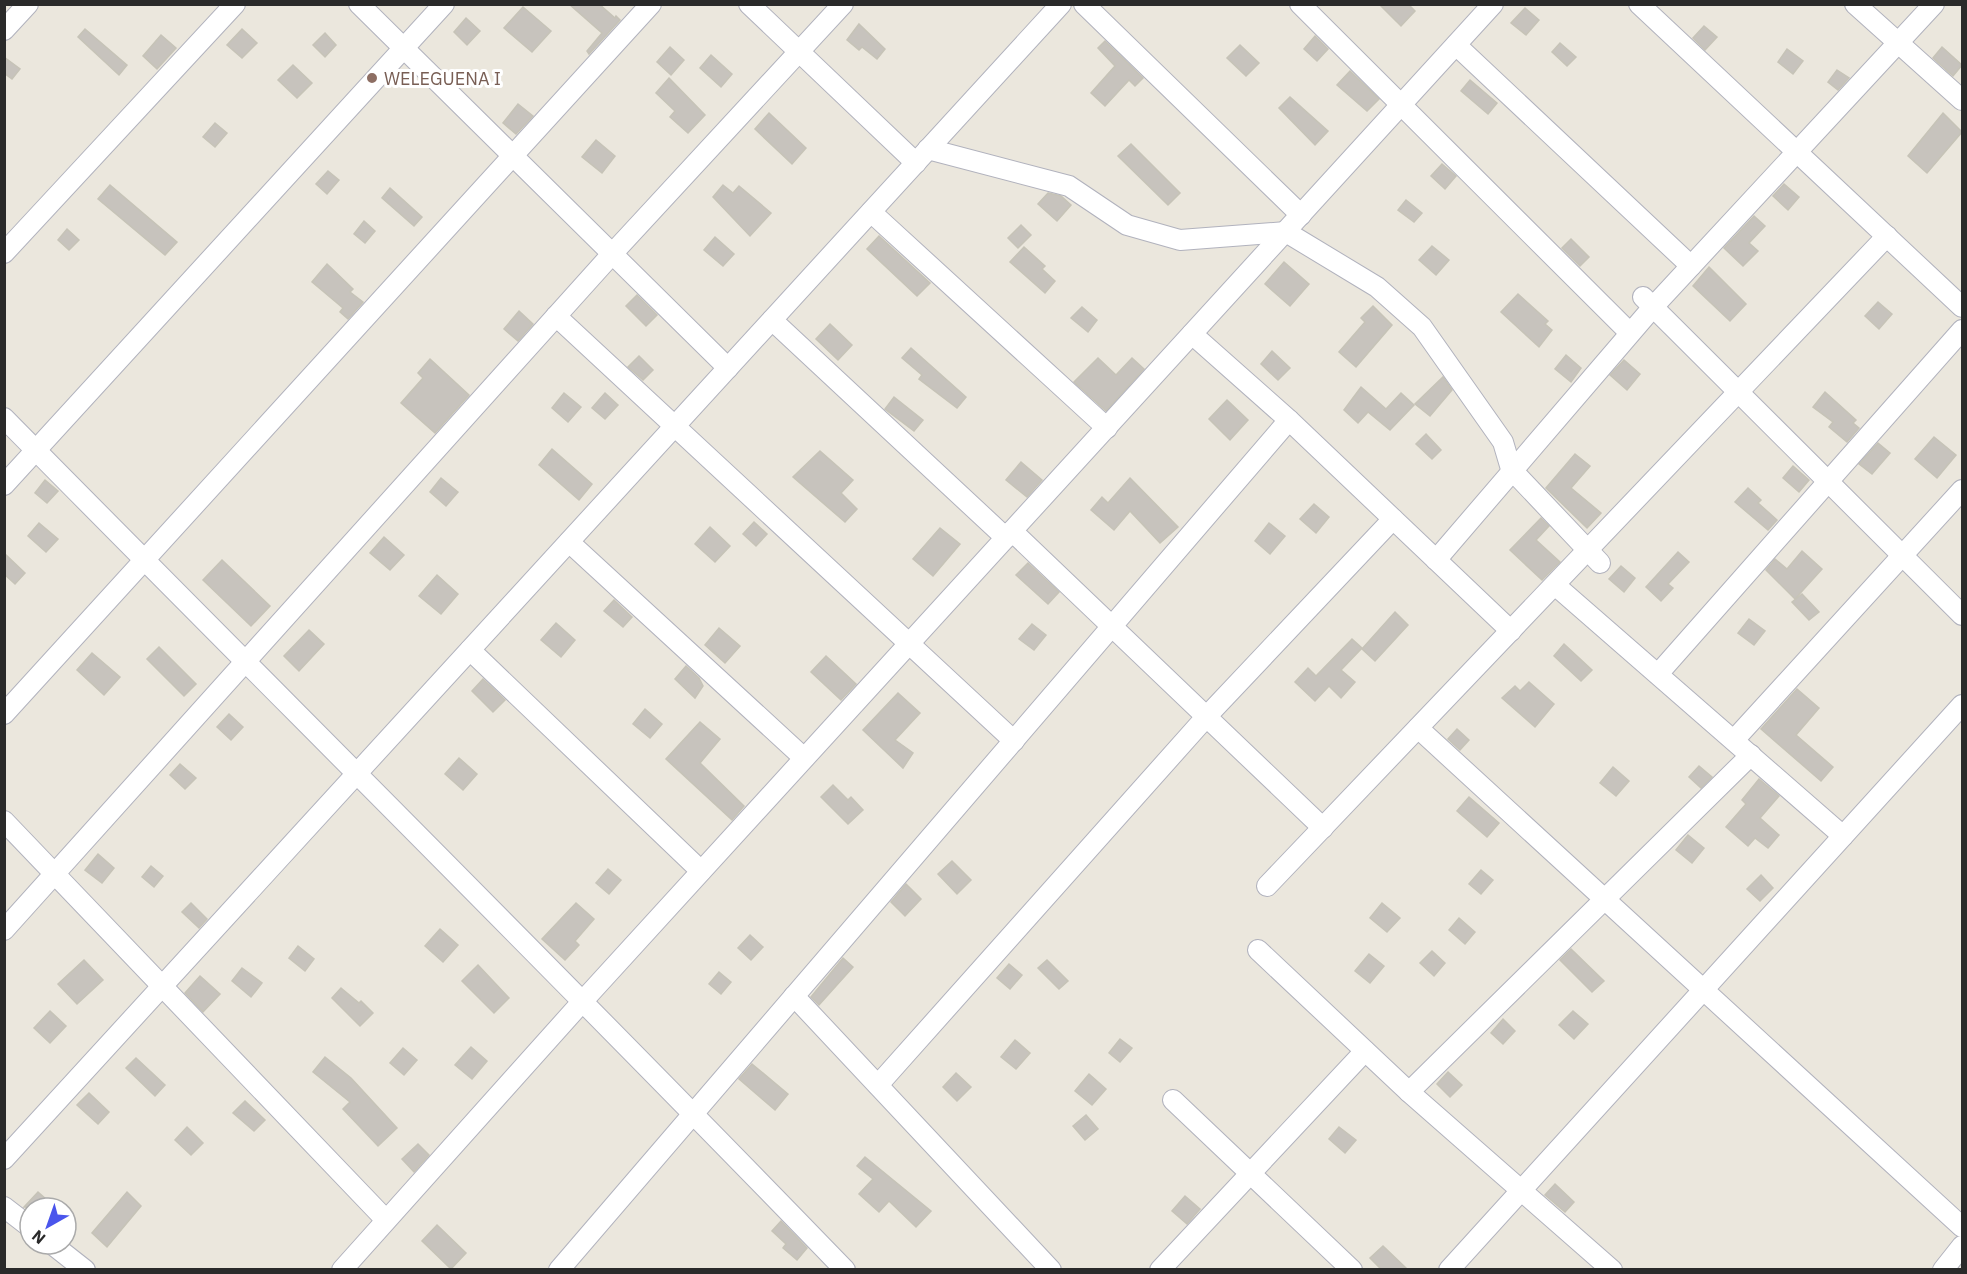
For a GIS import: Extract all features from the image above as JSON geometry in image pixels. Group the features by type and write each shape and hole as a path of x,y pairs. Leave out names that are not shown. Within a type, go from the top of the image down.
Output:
{"street":[{"path":"4,30 28,4"},
{"path":"4,253 236,4"},
{"path":"359,4 728,368"},
{"path":"4,485 444,4"},
{"path":"4,714 651,4"},
{"path":"749,4 799,52 922,156 1069,186 1127,225 1180,240 1286,232 1377,287 1422,327 1503,442 1511,469 1594,556"},
{"path":"4,930 612,254 843,4"},
{"path":"4,1159 1061,4"},
{"path":"1084,4 1301,215"},
{"path":"1300,4 1630,333"},
{"path":"342,1269 701,871 1493,4"},
{"path":"1639,4 1962,307"},
{"path":"1855,4 1962,100"},
{"path":"1436,560 1511,469 1630,333 1648,302 1691,266 1934,4"},
{"path":"1456,45 1691,266"},
{"path":"871,212 1107,428"},
{"path":"1267,886 1555,585 1594,556 1738,392 1887,236"},
{"path":"1648,302 1962,615"},
{"path":"556,316 1014,741"},
{"path":"772,320 1009,535 1113,625 1323,828"},
{"path":"1192,334 1290,420 1510,631"},
{"path":"1658,674 1828,481 1960,339"},
{"path":"4,418 146,559 845,1269"},
{"path":"559,1269 1290,420"},
{"path":"1734,741 1962,490"},
{"path":"878,1085 1207,716 1393,519"},
{"path":"569,542 804,758"},
{"path":"1555,585 1844,836"},
{"path":"470,650 701,871"},
{"path":"1449,1269 1962,705"},
{"path":"1418,728 1962,1227"},
{"path":"1409,1092 1751,755"},
{"path":"4,821 386,1220"},
{"path":"1258,950 1409,1092 1612,1269"},
{"path":"794,996 1051,1269"},
{"path":"1160,1269 1365,1051"},
{"path":"1173,1100 1352,1269"},
{"path":"4,1207 18,1218"},
{"path":"1943,1269 1962,1246"},
{"path":"68,1256 86,1269"}],"building":[{"path":"569,4 599,4 620,20 589,54 587,51 602,33"},
{"path":"1379,4 1408,4 1415,11 1401,26"},
{"path":"523,7 551,31 532,52 504,28"},
{"path":"1525,8 1539,20 1526,35 1511,23"},
{"path":"466,18 480,31 467,45 454,32"},
{"path":"859,24 885,49 877,59 862,47 859,50 847,40"},
{"path":"1704,26 1717,37 1705,50 1693,38"},
{"path":"85,29 127,65 119,75 78,37"},
{"path":"242,29 257,43 242,58 227,45"},
{"path":"325,33 336,45 325,57 313,45"},
{"path":"161,35 176,48 157,69 143,56"},
{"path":"1315,36 1328,49 1317,61 1304,49"},
{"path":"1105,41 1143,78 1135,86 1129,80 1105,106 1091,93 1115,66 1098,48"},
{"path":"1560,43 1576,57 1567,66 1552,52"},
{"path":"1240,45 1259,63 1246,76 1227,58"},
{"path":"670,47 684,60 671,75 657,62"},
{"path":"1942,47 1962,65 1953,76 1933,58"},
{"path":"1787,49 1803,61 1793,74 1778,62"},
{"path":"711,55 732,74 721,87 700,68"},
{"path":"4,57 20,69 12,79 4,73"},
{"path":"293,65 312,83 297,98 278,80"},
{"path":"1837,70 1849,78 1838,90 1828,82"},
{"path":"1350,71 1379,99 1367,111 1337,85"},
{"path":"669,78 705,115 688,133 670,117 675,111 656,93"},
{"path":"1470,80 1497,103 1488,114 1461,91"},
{"path":"1290,97 1328,131 1315,145 1279,108"},
{"path":"518,104 533,116 516,134 503,123"},
{"path":"769,113 806,148 792,164 755,129"},
{"path":"1943,113 1962,132 1927,173 1908,156"},
{"path":"215,123 227,133 215,147 203,137"},
{"path":"596,140 615,156 602,173 582,157"},
{"path":"1131,144 1180,193 1168,205 1118,156"},
{"path":"1442,164 1456,176 1445,189 1431,176"},
{"path":"328,171 339,180 327,194 316,184"},
{"path":"1784,184 1799,197 1788,210 1773,196"},
{"path":"110,185 177,242 165,255 98,199"},
{"path":"723,185 733,193 739,186 771,213 750,236 713,197"},
{"path":"390,188 422,217 414,226 382,198"},
{"path":"1048,193 1061,196 1071,205 1057,221 1038,204"},
{"path":"1406,200 1422,213 1414,222 1398,210"},
{"path":"1754,216 1765,226 1749,243 1758,251 1743,266 1724,248"},
{"path":"364,221 375,231 365,243 354,234"},
{"path":"1021,225 1031,235 1018,248 1008,238"},
{"path":"67,229 79,240 69,250 58,240"},
{"path":"879,236 930,283 917,296 867,249"},
{"path":"715,237 734,254 723,266 704,250"},
{"path":"1571,239 1589,257 1580,266 1562,248"},
{"path":"1432,246 1449,260 1436,275 1419,260"},
{"path":"1024,247 1045,266 1042,269 1055,281 1045,293 1010,262"},
{"path":"1284,262 1309,284 1290,306 1265,284"},
{"path":"327,264 353,289 350,292 363,302 348,319 340,312 343,308 312,282"},
{"path":"1709,267 1746,304 1730,321 1693,286"},
{"path":"1518,294 1548,321 1545,324 1552,330 1539,347 1501,312"},
{"path":"637,295 657,315 646,326 626,306"},
{"path":"1878,302 1892,314 1879,329 1865,316"},
{"path":"1373,306 1392,325 1356,367 1339,352 1365,322 1361,318"},
{"path":"1082,307 1097,320 1088,332 1071,318"},
{"path":"519,311 533,324 518,341 504,329"},
{"path":"830,324 852,345 838,360 816,339"},
{"path":"911,348 966,397 957,408 919,379 922,375 902,358"},
{"path":"1272,351 1290,368 1278,380 1261,364"},
{"path":"1566,355 1581,368 1571,382 1555,369"},
{"path":"639,356 653,370 643,380 628,367"},
{"path":"1098,358 1116,375 1132,358 1144,369 1106,411 1074,382"},
{"path":"430,359 469,395 435,433 401,403 423,378 418,373"},
{"path":"1624,360 1640,374 1627,390 1610,375"},
{"path":"1443,377 1452,390 1430,416 1415,404"},
{"path":"1361,387 1386,409 1401,393 1414,405 1390,430 1368,412 1358,423 1344,410"},
{"path":"1825,392 1856,420 1853,423 1859,428 1847,442 1829,427 1833,422 1813,407"},
{"path":"564,393 581,407 568,422 552,408"},
{"path":"605,393 618,405 605,419 592,408"},
{"path":"894,397 923,420 914,431 885,409"},
{"path":"1227,400 1248,420 1230,440 1209,419"},
{"path":"1426,434 1441,450 1432,459 1416,444"},
{"path":"1934,437 1956,455 1937,478 1915,459"},
{"path":"1878,443 1890,453 1872,474 1859,464"},
{"path":"552,449 592,484 579,500 539,465"},
{"path":"820,451 853,480 841,493 857,509 845,522 793,477"},
{"path":"1575,454 1590,466 1571,488 1601,513 1587,528 1546,488"},
{"path":"1021,462 1042,480 1027,497 1006,480"},
{"path":"1793,466 1809,480 1799,492 1783,478"},
{"path":"441,478 458,492 446,506 430,492"},
{"path":"1130,478 1178,527 1160,543 1130,511 1114,530 1091,510 1102,497 1108,503"},
{"path":"45,480 58,491 47,503 35,493"},
{"path":"1748,488 1761,500 1758,503 1777,520 1768,530 1735,502"},
{"path":"1314,504 1329,517 1316,533 1300,519"},
{"path":"1541,518 1549,526 1536,540 1560,562 1542,580 1510,550"},
{"path":"754,522 767,534 756,546 743,534"},
{"path":"39,523 58,539 46,552 28,536"},
{"path":"1269,523 1285,536 1270,554 1255,541"},
{"path":"710,527 730,546 715,562 695,544"},
{"path":"940,528 960,544 933,576 913,559"},
{"path":"384,537 404,555 390,570 370,553"},
{"path":"1802,551 1822,569 1795,599 1766,570 1775,559 1787,569"},
{"path":"1678,552 1689,562 1668,584 1673,588 1661,601 1646,587"},
{"path":"4,553 25,573 15,584 4,574"},
{"path":"222,560 270,606 251,626 203,580"},
{"path":"1028,563 1059,592 1048,604 1016,575"},
{"path":"1621,566 1635,578 1624,592 1609,579"},
{"path":"437,575 458,594 441,614 419,596"},
{"path":"1802,594 1819,612 1809,620 1792,602"},
{"path":"614,600 632,617 623,627 604,611"},
{"path":"1395,612 1408,625 1375,661 1362,649"},
{"path":"1749,619 1765,631 1754,645 1738,633"},
{"path":"556,623 575,640 561,657 541,640"},
{"path":"1032,624 1046,635 1034,650 1019,639"},
{"path":"719,628 740,646 725,663 705,645"},
{"path":"309,630 324,644 299,671 284,656"},
{"path":"1352,639 1362,648 1341,670 1355,682 1341,698 1329,686 1315,701 1295,682 1308,668 1316,676"},
{"path":"1564,644 1592,670 1581,681 1554,656"},
{"path":"159,647 196,684 184,696 147,659"},
{"path":"92,653 120,677 104,695 77,670"},
{"path":"826,656 856,684 841,700 811,672"},
{"path":"686,666 699,678 703,686 695,698 675,679"},
{"path":"483,679 505,700 493,712 472,691"},
{"path":"1529,682 1554,704 1535,727 1502,698 1515,686 1520,691"},
{"path":"1797,689 1819,708 1796,735 1833,767 1821,781 1761,729"},
{"path":"898,693 920,713 895,740 913,753 903,768 863,730"},
{"path":"645,709 662,724 650,738 633,724"},
{"path":"229,714 243,727 231,740 217,727"},
{"path":"700,722 720,739 700,763 744,806 732,820 666,759"},
{"path":"1457,729 1469,740 1460,750 1448,739"},
{"path":"459,758 477,774 463,790 445,774"},
{"path":"180,764 196,778 185,789 170,775"},
{"path":"1699,766 1712,777 1701,788 1689,777"},
{"path":"1613,767 1629,781 1616,796 1600,783"},
{"path":"1759,779 1779,796 1760,818 1779,835 1768,848 1755,838 1748,846 1726,827 1746,804 1742,800"},
{"path":"833,785 848,800 851,797 863,810 848,824 821,797"},
{"path":"1469,797 1499,823 1487,837 1457,811"},
{"path":"1688,835 1704,848 1692,863 1676,850"},
{"path":"98,854 114,868 102,883 85,870"},
{"path":"952,861 971,880 957,894 938,874"},
{"path":"151,866 163,876 154,887 142,877"},
{"path":"608,869 621,880 609,894 596,883"},
{"path":"1481,870 1493,880 1481,894 1469,884"},
{"path":"1761,875 1773,888 1760,901 1747,889"},
{"path":"906,884 921,899 905,916 891,902"},
{"path":"191,903 207,919 199,928 182,912"},
{"path":"576,903 594,919 575,941 579,945 565,960 542,939"},
{"path":"1382,903 1400,918 1387,932 1370,918"},
{"path":"1459,918 1475,932 1465,944 1449,930"},
{"path":"440,929 458,945 443,962 425,946"},
{"path":"750,935 763,947 751,960 738,948"},
{"path":"298,946 314,959 305,971 289,958"},
{"path":"1571,949 1604,981 1592,992 1560,960"},
{"path":"1432,951 1445,963 1434,976 1420,963"},
{"path":"1369,954 1384,966 1370,983 1355,971"},
{"path":"843,958 853,967 819,1005 811,997"},
{"path":"84,960 103,980 77,1004 58,984"},
{"path":"1047,960 1068,981 1059,989 1038,968"},
{"path":"1009,964 1022,975 1010,989 997,978"},
{"path":"478,965 509,998 494,1013 462,981"},
{"path":"242,968 262,983 251,997 232,981"},
{"path":"719,972 731,982 721,994 709,984"},
{"path":"200,976 220,994 203,1012 185,993"},
{"path":"341,988 359,1003 361,1001 373,1013 360,1026 332,998"},
{"path":"50,1011 66,1026 50,1043 34,1028"},
{"path":"1573,1011 1588,1024 1574,1039 1559,1025"},
{"path":"1503,1019 1515,1031 1503,1044 1491,1033"},
{"path":"1120,1039 1132,1048 1120,1062 1109,1053"},
{"path":"1015,1040 1030,1053 1016,1069 1001,1057"},
{"path":"471,1047 487,1061 472,1079 455,1065"},
{"path":"403,1048 417,1060 404,1075 390,1063"},
{"path":"325,1057 351,1078 397,1128 378,1146 343,1109 350,1102 313,1072"},
{"path":"136,1058 165,1085 155,1096 126,1068"},
{"path":"752,1064 788,1094 775,1110 739,1079"},
{"path":"1448,1072 1462,1085 1450,1097 1437,1084"},
{"path":"956,1073 971,1087 957,1101 943,1087"},
{"path":"1089,1074 1106,1089 1092,1105 1075,1091"},
{"path":"89,1093 109,1112 98,1124 77,1105"},
{"path":"245,1101 265,1120 254,1131 233,1113"},
{"path":"1086,1115 1098,1129 1085,1140 1073,1126"},
{"path":"187,1127 203,1143 191,1155 175,1140"},
{"path":"1339,1127 1356,1140 1345,1153 1329,1139"},
{"path":"418,1144 429,1155 414,1172 402,1159"},
{"path":"865,1157 931,1211 916,1227 889,1201 879,1212 859,1194 873,1179 857,1166"},
{"path":"1555,1184 1574,1202 1565,1212 1545,1195"},
{"path":"127,1192 141,1206 107,1247 92,1233"},
{"path":"1185,1196 1200,1209 1187,1224 1172,1211"},
{"path":"781,1221 807,1248 797,1260 783,1248 786,1244 772,1231"},
{"path":"437,1225 466,1253 451,1269 422,1241"},
{"path":"1383,1246 1407,1269 1381,1269 1370,1258"}],"place":[{"name":"WELEGUENA I","path":"372,78"}]}
